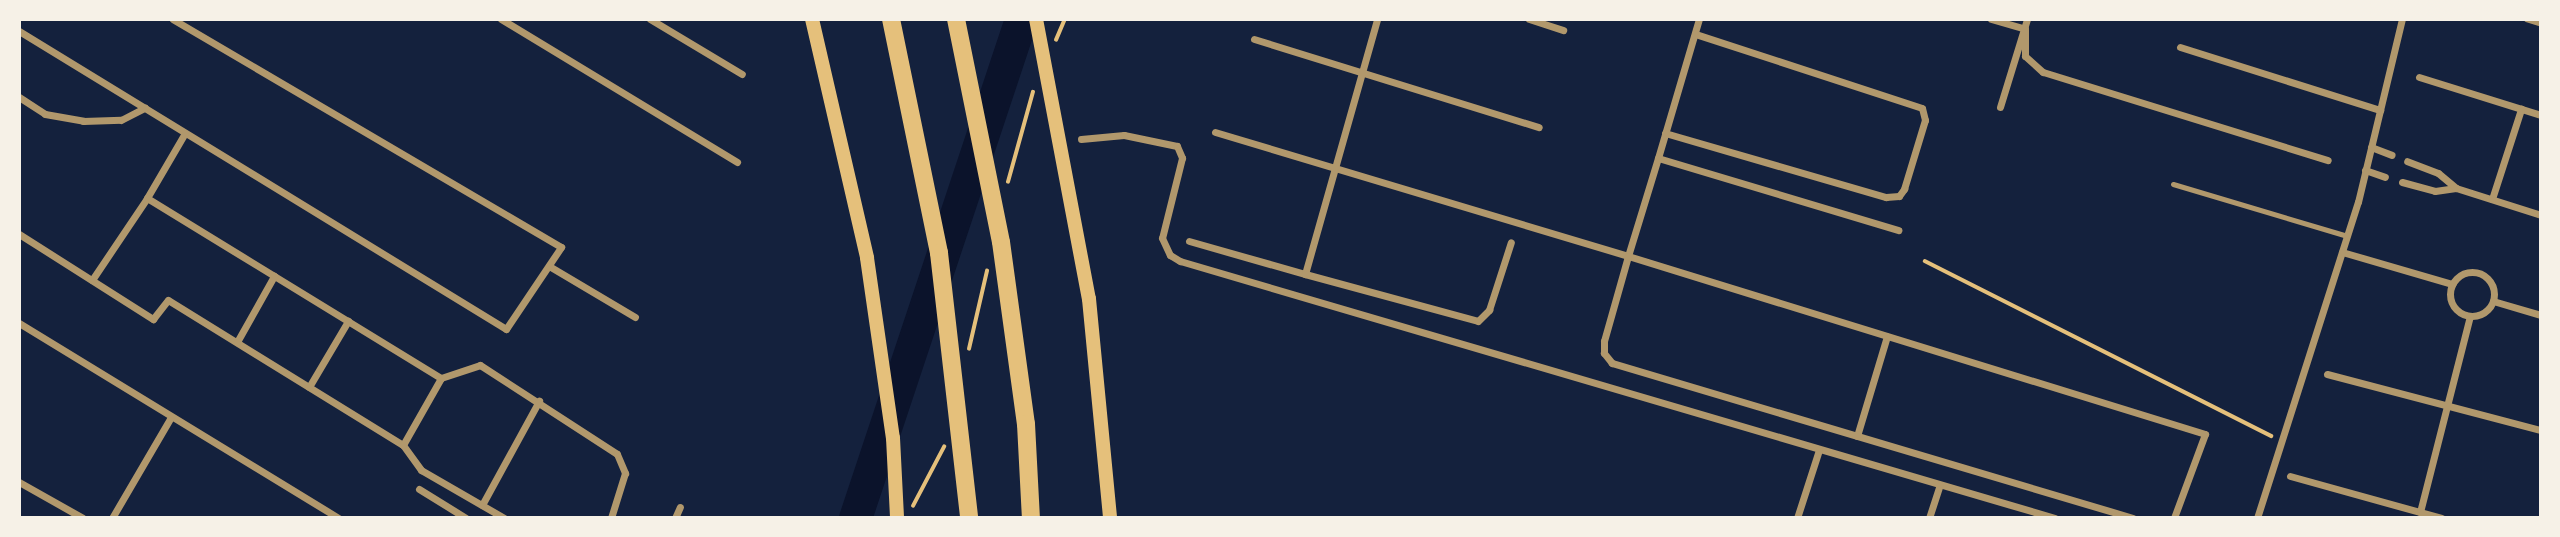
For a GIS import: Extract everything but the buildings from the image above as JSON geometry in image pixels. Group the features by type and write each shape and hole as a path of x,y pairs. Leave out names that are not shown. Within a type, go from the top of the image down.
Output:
{"highway":[{"path":"891,19 939,253 969,518"},
{"path":"956,19 1002,242 1026,424 1031,518"}],"main road":[{"path":"812,19 867,258 894,438 897,518"},
{"path":"1036,19 1089,299 1110,518"}],"street":[{"path":"19,31 506,329 561,247 188,23 173,19"},
{"path":"501,19 737,162"},
{"path":"650,19 742,74"},
{"path":"1305,274 1377,19"},
{"path":"1529,19 1563,30"},
{"path":"1699,19 1628,256 1604,341 1604,354 1612,363 2133,518"},
{"path":"1991,19 2025,29"},
{"path":"2000,107 2027,19"},
{"path":"2257,518 2347,236 2402,19"},
{"path":"2025,29 2025,56 2043,72 2328,160"},
{"path":"1665,133 1886,197 1899,196 1904,189 1924,120 1922,108 1696,34"},
{"path":"1254,39 1539,127"},
{"path":"2180,47 2380,110"},
{"path":"2419,77 2541,115"},
{"path":"19,97 45,114 83,121 121,120 145,108"},
{"path":"2492,199 2521,109"},
{"path":"1214,132 1628,256 2204,434 2174,518"},
{"path":"92,280 147,198 185,133"},
{"path":"1081,138 1124,135 1177,145 1181,158 1162,238 1170,255 1180,261 2039,516 2055,518"},
{"path":"2371,147 2392,155"},
{"path":"1658,158 1898,230"},
{"path":"2407,161 2438,173 2456,188 2541,215"},
{"path":"2365,170 2385,177"},
{"path":"2402,182 2435,191 2456,188"},
{"path":"147,198 441,378"},
{"path":"19,234 153,319 168,300 402,445 421,470 504,518"},
{"path":"1189,241 1478,321 1489,310 1511,242"},
{"path":"2342,252 2452,284"},
{"path":"549,266 635,317"},
{"path":"2469,272 2484,275 2493,286 2493,301 2484,313 2470,316 2453,305 2452,284 2469,272"},
{"path":"237,342 274,276"},
{"path":"2493,301 2541,315"},
{"path":"2420,512 2470,316"},
{"path":"309,387 348,321"},
{"path":"19,323 339,518"},
{"path":"1857,436 1887,336"},
{"path":"402,445 441,378 480,365 617,454 625,473 611,518"},
{"path":"2327,374 2541,430"},
{"path":"482,505 539,401"},
{"path":"113,518 171,417"},
{"path":"1797,518 1819,450"},
{"path":"2290,476 2441,518"},
{"path":"19,482 83,518"},
{"path":"1929,518 1940,485"},
{"path":"419,489 466,518"},
{"path":"675,518 680,507"}],"lane":[{"path":"2526,19 2541,24"},
{"path":"2173,184 2347,236"}],"path":[{"path":"1925,261 2282,442"}],"waterway":[{"path":"855,518 1021,19"}]}
